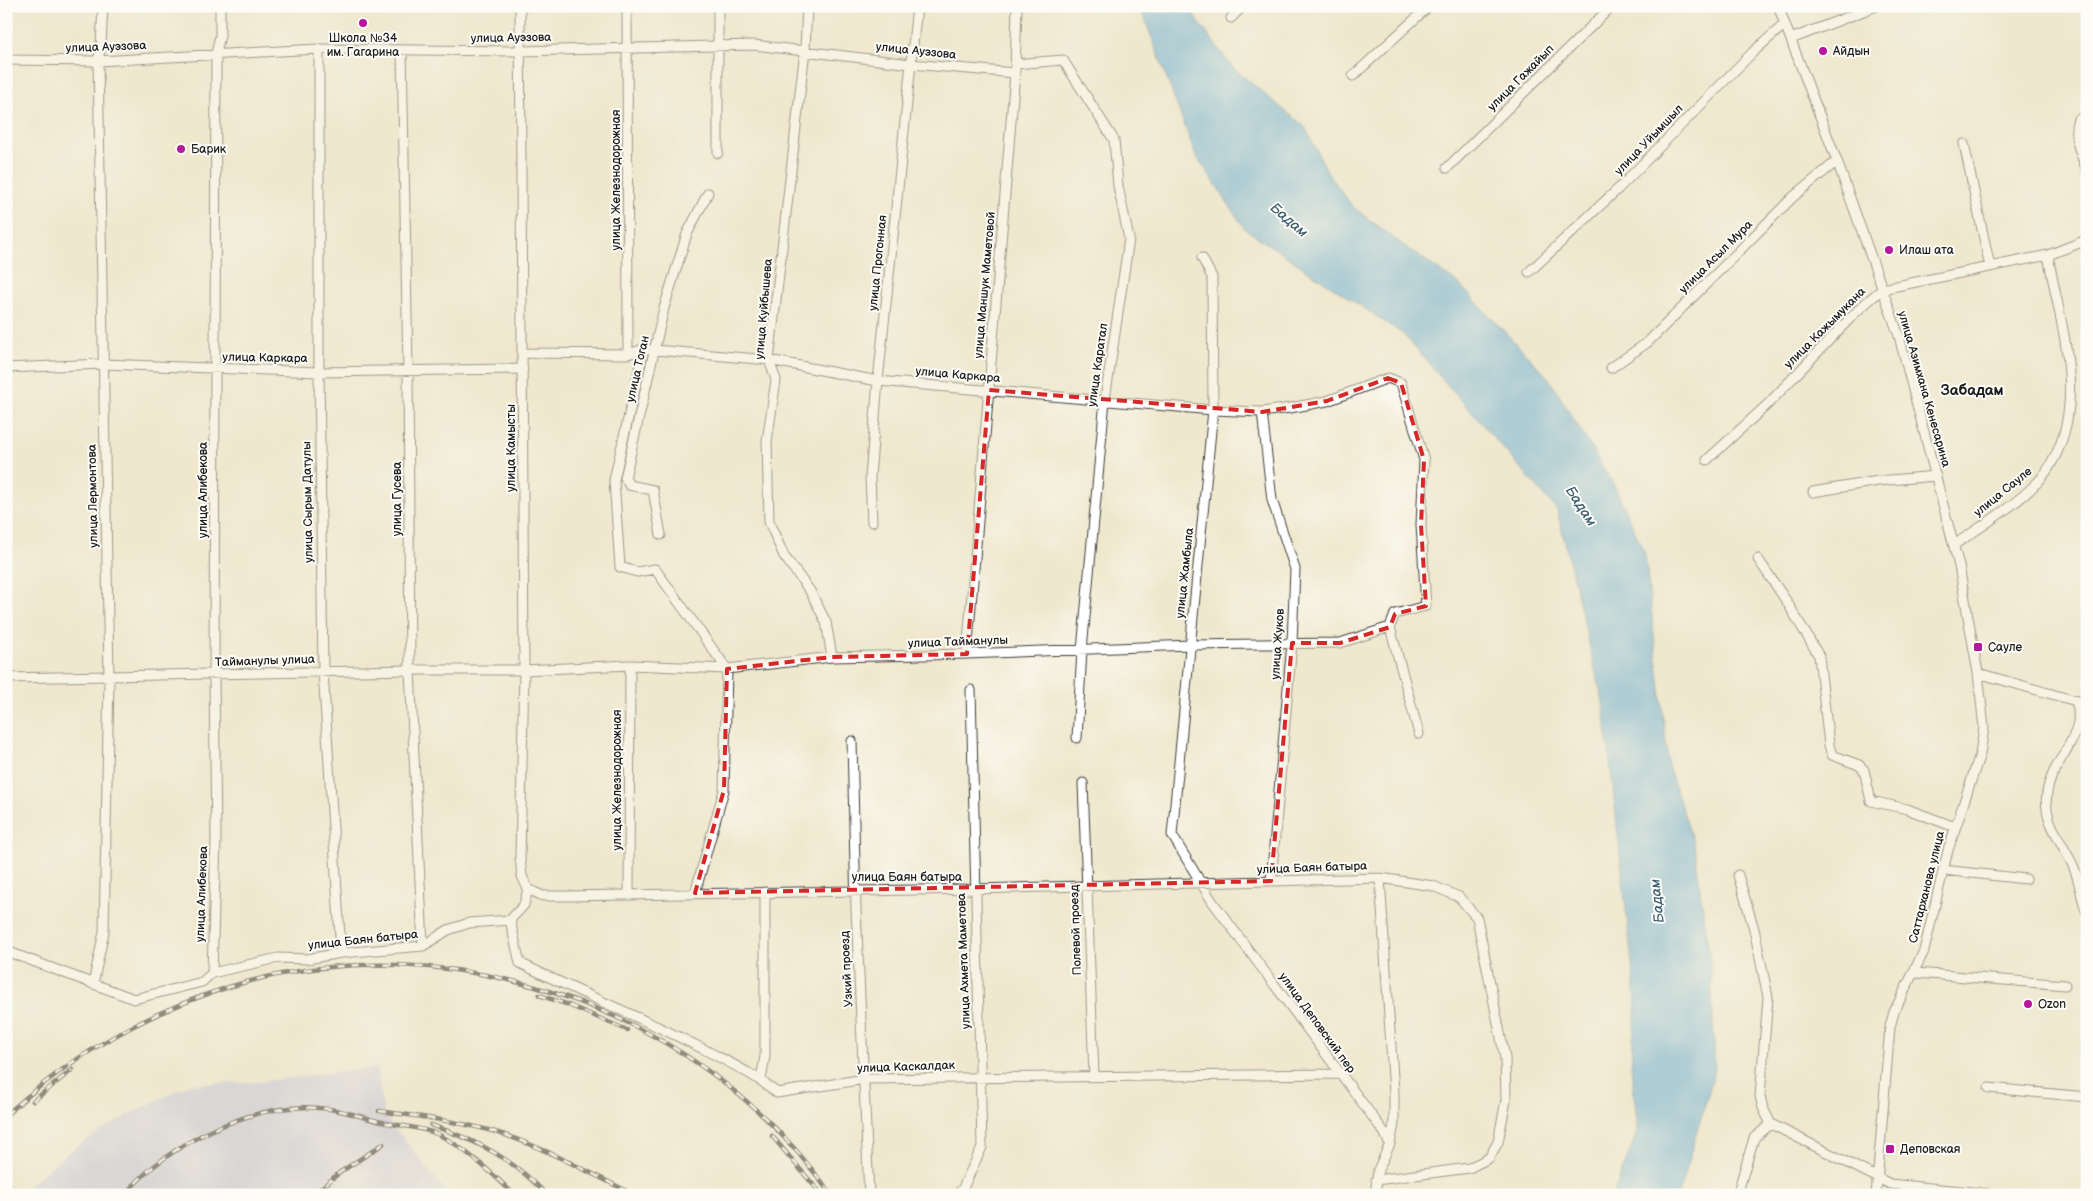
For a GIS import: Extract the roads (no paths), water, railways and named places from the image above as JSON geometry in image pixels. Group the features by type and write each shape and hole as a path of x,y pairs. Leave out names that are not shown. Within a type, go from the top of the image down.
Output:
{"street":[{"name":"улица Лермонтова","path":"93,984 104,932 109,678 98,61 101,45 102,6"},
{"name":"улица Алибекова","path":"212,974 216,840 214,676 216,54 220,35 220,6"},
{"name":"улица Камысты","path":"520,6 524,670 520,858 522,876 528,889"},
{"name":"улица Железнодорожная","path":"627,6 628,354"},
{"path":"718,6 718,153"},
{"name":"улица Куйбышева","path":"807,6 805,50 769,360 776,380 767,441 769,522 784,556 810,591 826,622 832,657"},
{"name":"улица Прогонная","path":"872,522 870,477 878,381 917,6"},
{"name":"улица Маншук Маметовой","path":"967,654 1015,69 1017,6"},
{"path":"1231,18 1243,6"},
{"path":"1353,76 1429,6"},
{"name":"улица Гажайып","path":"1447,168 1612,6"},
{"name":"улица Азимхана Кенесарина","path":"1778,6 1837,161 1899,336 1954,545 1978,673"},
{"path":"1791,39 1876,6"},
{"name":"улица Уйымшыл","path":"1529,272 1618,189 1753,52 1785,24"},
{"name":"улица Ауэзова","path":"6,60 98,61 320,49 521,51 754,45 911,64 1015,69"},
{"name":"улица Сырым Датулы","path":"320,49 319,372 323,671 341,953"},
{"name":"улица Гусева","path":"402,50 408,370 410,670 423,946"},
{"name":"улица Каратал","path":"1015,69 1063,60 1114,140 1118,186 1129,239 1105,400 1082,650 1076,738"},
{"path":"2078,119 2076,138 2087,171"},
{"path":"1964,144 1990,267"},
{"name":"улица Асыл Мура","path":"1611,368 1648,342 1793,197 1837,161"},
{"name":"улица Тоган","path":"661,535 653,490 629,485 625,478 656,350 664,308 687,234 708,193"},
{"path":"2048,255 2087,240"},
{"name":"улица Кажымукана","path":"1707,460 1768,404 1858,310 1882,289 2048,255"},
{"name":"улица Сауле","path":"1954,545 2018,499 2045,474 2059,450 2068,411 2071,383 2066,341 2048,255"},
{"name":"улица Жамбыла","path":"1202,258 1212,277 1214,410 1172,835 1202,884"},
{"path":"644,349 614,480 620,567 637,572 655,569 726,669 724,790 695,893"},
{"name":"улица Каркара","path":"523,353 628,354 644,349 769,360 878,381 1214,410 1262,412 1327,401 1388,378 1401,383 1424,460 1421,525 1426,606 1395,614 1390,627"},
{"name":"улица Каркара","path":"6,368 103,364 319,372 523,369"},
{"name":"улица Жуков","path":"1262,412 1272,500 1295,569 1292,643 1271,881"},
{"path":"1813,492 1878,481 1936,476"},
{"path":"1758,559 1787,602 1819,656 1832,755 1859,765 1864,770 1871,802 1907,809 1955,827"},
{"path":"1390,627 1419,734"},
{"name":"улица Тайманулы","path":"524,670 630,665 726,669 832,657 1082,650 1190,644 1340,643 1390,627"},
{"name":"улица Железнодорожная","path":"629,895 630,665"},
{"name":"Тайманулы улица","path":"6,678 214,676 323,671 524,670"},
{"path":"1978,673 2076,701 2087,700"},
{"name":"Саттарханова улица","path":"1876,1195 1890,1027 1900,1001 1916,973 1934,919 1943,870 1983,741 1984,728 1978,673"},
{"name":"улица Ахмета Маметова","path":"957,1195 963,1188 982,1147 974,889 971,690"},
{"path":"2076,701 2080,712 2080,723 2052,777 2047,793 2046,807 2049,821 2075,870 2087,913"},
{"name":"Узкий проезд","path":"852,741 856,890 869,1195"},
{"name":"Полевой проезд","path":"1083,783 1094,1076"},
{"path":"1943,870 2026,879"},
{"path":"1738,875 1754,929 1768,997 1760,1096 1771,1124 1890,1184 2001,1195"},
{"path":"1375,1195 1376,1180 1390,1144 1394,1124 1394,1094 1380,878"},
{"name":"улица Баян батыра","path":"528,889 543,896 629,895 1202,884 1380,878 1433,886 1459,897 1477,918 1504,1058 1506,1100 1498,1142 1489,1158 1469,1168 1376,1180"},
{"name":"улица Деповский пер","path":"1202,884 1212,901 1384,1132 1390,1144"},
{"path":"510,920 524,904 528,889"},
{"path":"761,1080 765,1056 765,892"},
{"name":"улица Баян батыра","path":"6,952 134,999 202,982 212,974 278,958 307,959 341,953 423,946 448,930 469,923 510,920"},
{"name":"улица Каскалдак","path":"510,920 520,963 655,1024 761,1080 777,1093 865,1079 1339,1074"},
{"path":"1916,973 2065,985"},
{"path":"1989,1088 2087,1097"},
{"path":"1737,1195 1754,1138 1771,1124"}],"water":[{"name":"Бадам","path":"1140,6 1187,6 1232,67 1305,127 1328,173 1353,207 1400,243 1459,284 1548,377 1615,487 1645,554 1669,769 1694,844 1711,968 1715,1071 1678,1195 1613,1195 1638,1130 1631,1066 1636,1001 1604,707 1557,510 1403,334 1245,229 1195,154"}],"railway":[{"path":"6,1115 56,1074 83,1055 139,1023 198,998 229,987 312,969 397,965 481,974 563,996 641,1029 713,1074 777,1130 831,1195"},
{"path":"539,995 566,1004 627,1030"},
{"path":"33,1101 72,1070"},
{"path":"125,1195 142,1176 163,1159 187,1143 212,1130 239,1119 293,1108 335,1110 437,1134 467,1153 514,1195"},
{"path":"379,1111 436,1119 492,1131 529,1144 565,1160 635,1195"},
{"path":"431,1125 464,1137 494,1152 521,1171 547,1195"},
{"path":"772,1136 822,1195"},
{"path":"313,1195 339,1173 383,1144"}],"place":[{"name":"Школа №34 им. Гагарина","path":"363,23"},
{"name":"Айдын","path":"1823,51"},
{"name":"Барик","path":"181,149"},
{"name":"Илаш ата","path":"1889,250"},
{"name":"Сауле","path":"1978,647"},
{"name":"Ozon","path":"2028,1004"},
{"name":"Деповская","path":"1890,1149"}],"district":[{"name":"Забадам","path":"1972,390"}]}
